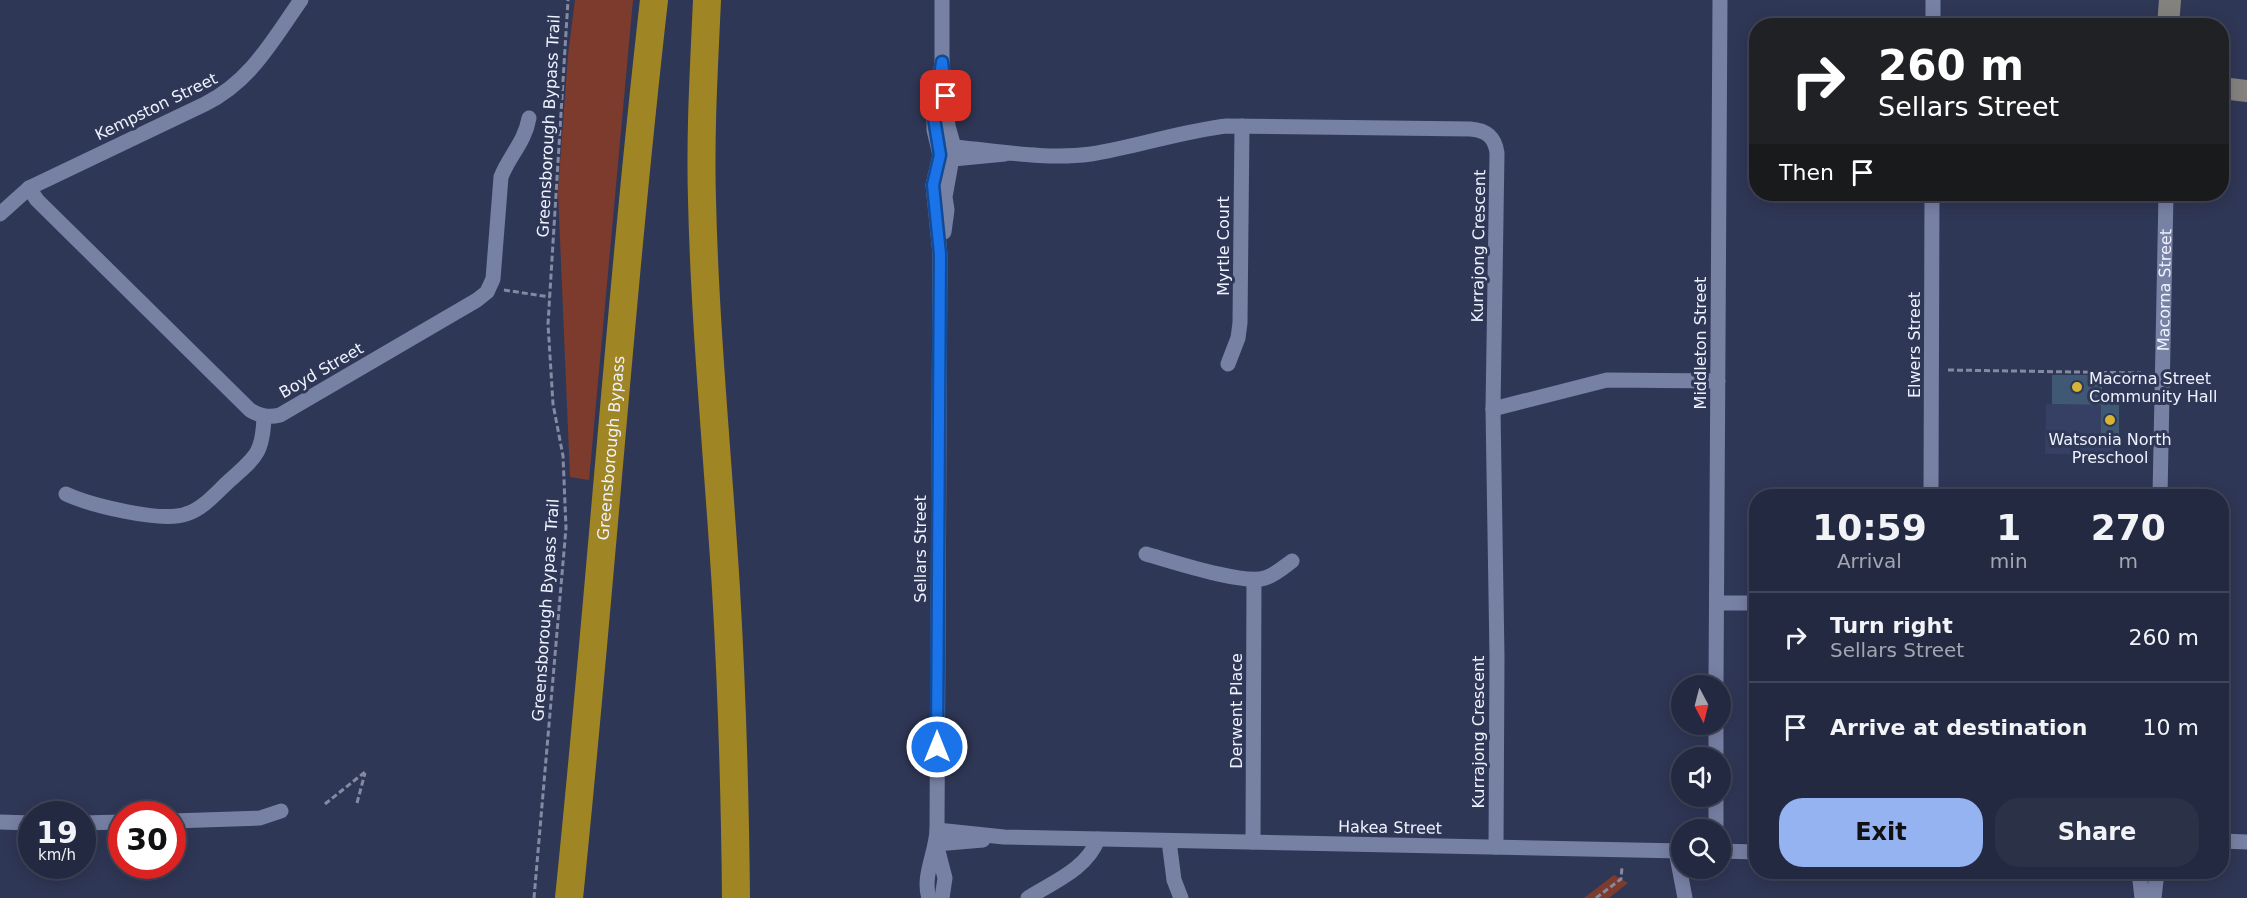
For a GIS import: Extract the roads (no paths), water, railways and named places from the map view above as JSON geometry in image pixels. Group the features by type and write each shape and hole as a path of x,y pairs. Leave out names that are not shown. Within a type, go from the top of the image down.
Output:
{"highway":[{"name":"Greensborough Bypass","path":"569,898 587,725 631,222 654,0"},
{"path":"707,0 702,125 703,249 708,355 726,588 736,898"}],"street":[{"name":"Kempston Street","path":"0,214 29,188 196,109 230,90 252,69 301,0"},
{"name":"Sellars Street","path":"942,0 942,62 934,118 949,154 933,185 940,254 937,837 945,878 942,898"},
{"name":"Middleton Street","path":"1716,675 1720,0"},
{"path":"1933,0 1933,18"},
{"path":"2229,89 2247,92"},
{"path":"2229,102 2247,100"},
{"name":"Boyd Street","path":"264,416 280,415 477,300 490,288 495,265 501,177 505,166 523,141 529,118"},
{"name":"Kurrajong Crescent","path":"949,154 1088,154 1200,130 1242,126 1470,129 1483,131 1493,139 1497,153 1493,409 1497,657 1496,847"},
{"name":"Myrtle Court","path":"1228,364 1238,338 1240,323 1242,126"},
{"path":"29,188 37,200 250,410 264,416 264,435 258,453 201,507 189,514 172,517 104,508 66,494"},
{"name":"Elwers Street","path":"1931,489 1932,201"},
{"name":"Macorna Street","path":"2160,489 2166,201"},
{"path":"1493,409 1607,380 1718,381"},
{"path":"1146,555 1202,570 1254,580 1273,574 1292,561"},
{"name":"Derwent Place","path":"1253,842 1254,580"},
{"path":"1717,603 1749,603"},
{"path":"186,821 260,818 281,811"},
{"path":"0,822 18,823"},
{"name":"Sellars Street","path":"929,898 926,884 937,837"},
{"name":"Hakea Street","path":"937,837 1671,851"},
{"path":"1028,898 1079,866 1090,856 1098,839"},
{"path":"1169,841 1174,880 1181,898"},
{"path":"2229,842 2247,842"},
{"path":"1731,851 1749,852"},
{"path":"1683,879 1685,898"},
{"path":"2140,879 2142,898"},
{"path":"2154,898 2156,879"}],"place":[{"name":"Macorna Street Community Hall","path":"2077,387"},
{"name":"Watsonia North Preschool","path":"2110,420"}]}
